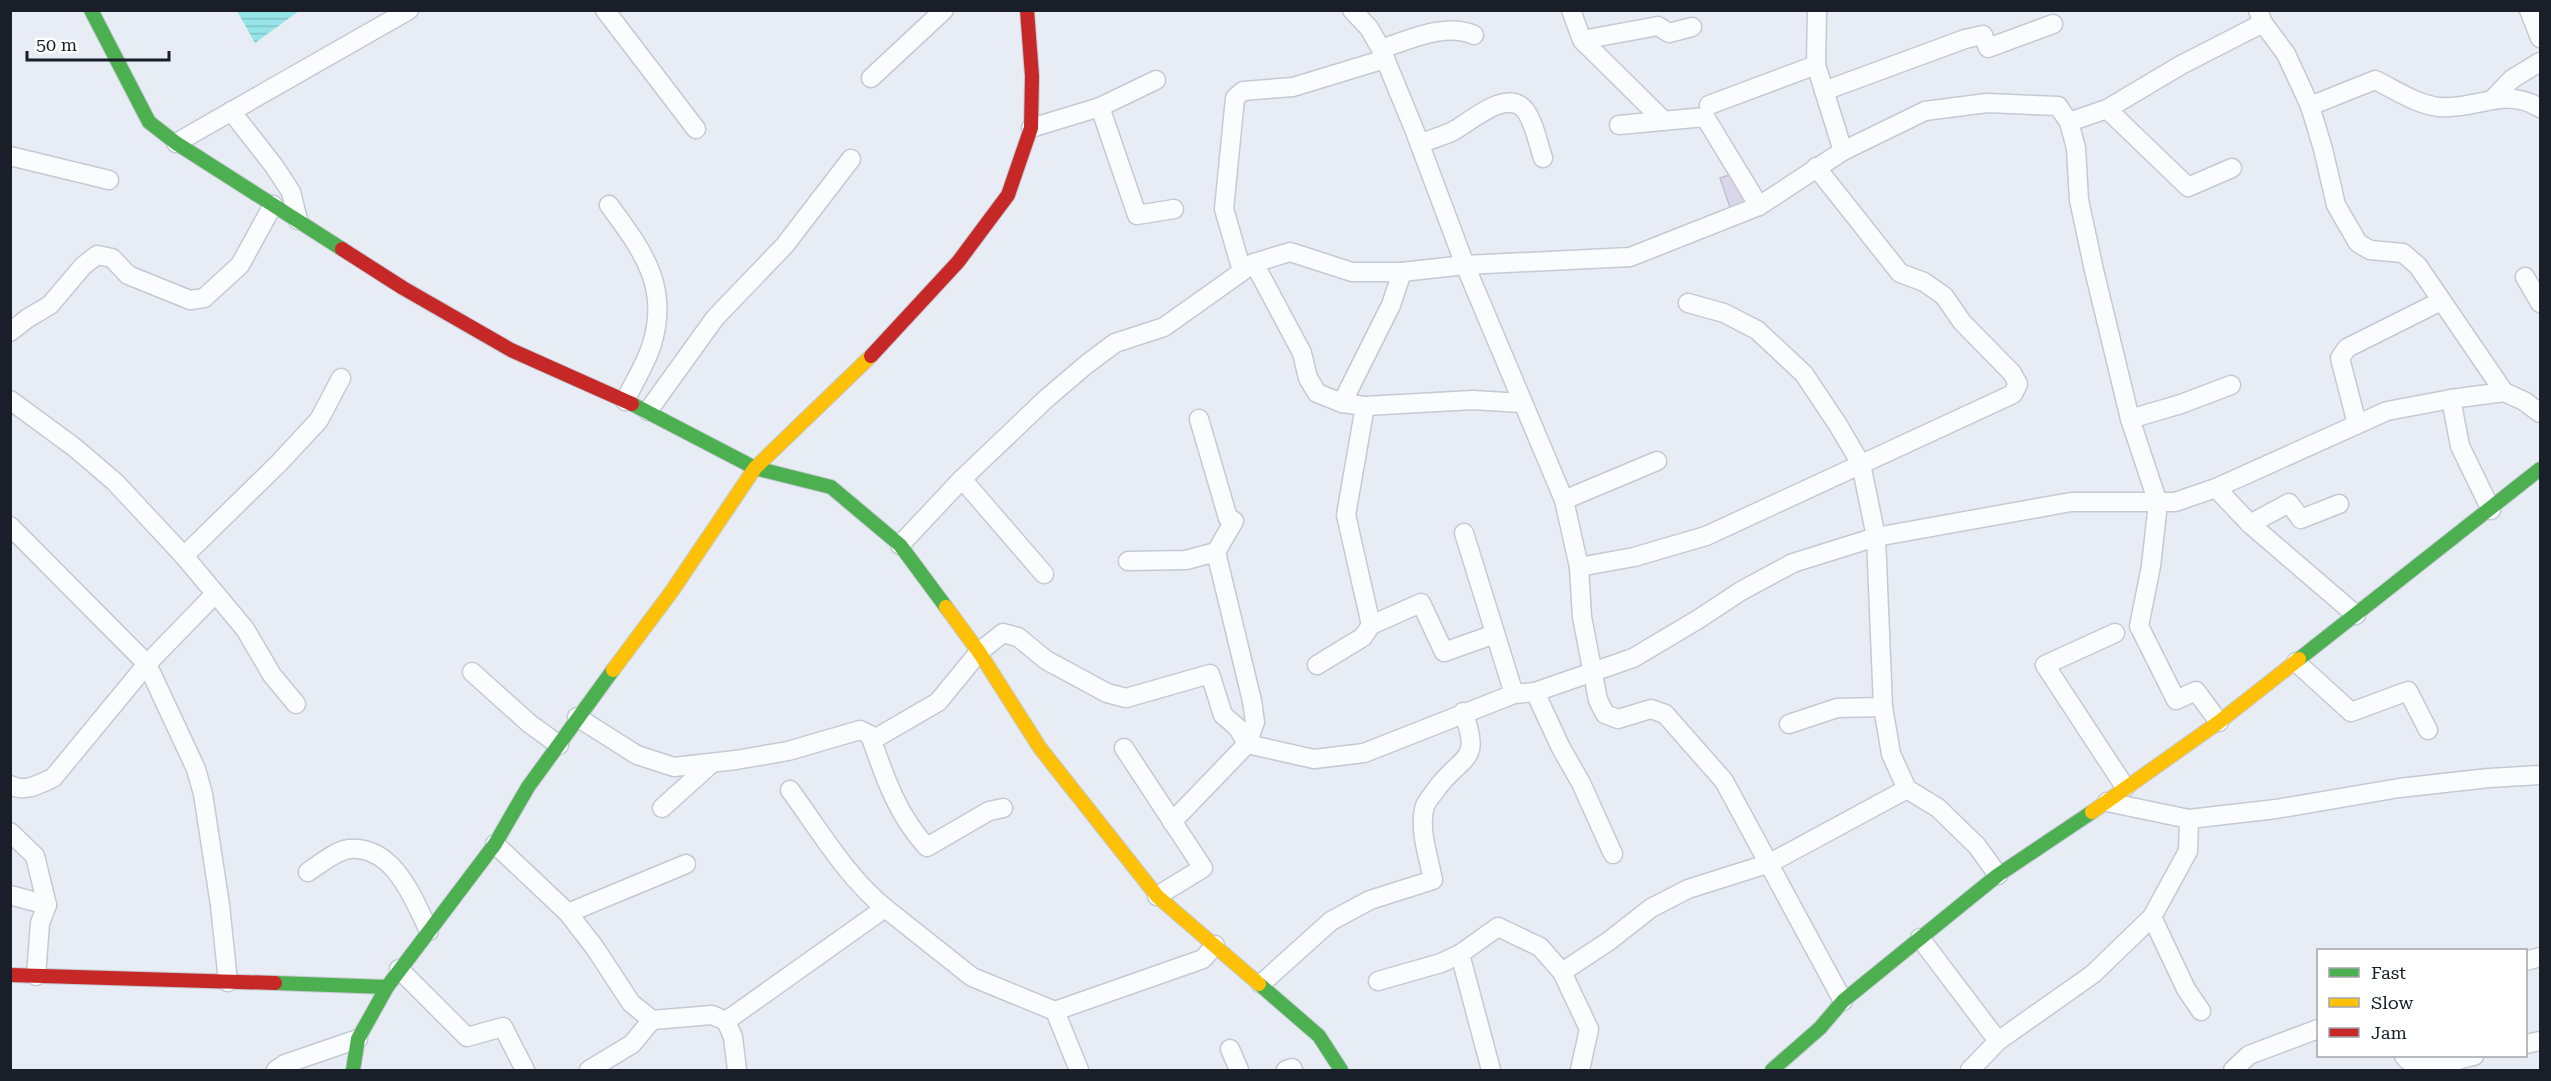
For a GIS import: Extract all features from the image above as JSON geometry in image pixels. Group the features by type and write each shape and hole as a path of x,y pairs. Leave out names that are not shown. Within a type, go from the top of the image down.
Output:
{"street":[{"path":"91,10 149,122 176,143 403,288 512,350 648,411 755,468 831,487 900,545 979,652 1040,748 1157,896 1319,1036 1341,1071"},
{"path":"176,143 409,10"},
{"path":"605,10 696,129"},
{"path":"871,78 944,10"},
{"path":"353,1071 358,1039 399,969 495,844 528,787 577,717 672,591 755,468 883,344 958,262 1008,195 1031,128 1032,76 1027,10"},
{"path":"1352,10 1369,28 1383,54 1521,403 1564,500 1579,567 1582,617 1598,700 1605,714 1618,719 1651,710 1665,714 1724,781 1843,1001"},
{"path":"1571,10 1582,40 1664,120"},
{"path":"1817,10 1816,65 1843,151"},
{"path":"2529,10 2541,38"},
{"path":"2069,122 2107,109 2260,17 2286,54 2310,106 2336,205 2358,243 2370,250 2403,253 2418,266 2504,392 2524,401 2541,413"},
{"path":"1824,91 1965,39 1983,35 1988,48 2053,24"},
{"path":"1582,40 1658,26 1669,33 1692,27"},
{"path":"1474,35 1465,31 1434,32 1383,54 1293,87 1243,92 1235,98 1224,209 1248,267 1302,353 1308,378 1317,393 1342,403 1365,406 1473,400 1521,403"},
{"path":"2492,100 2512,79 2541,62"},
{"path":"1709,105 1816,65"},
{"path":"1031,128 1100,107 1156,80"},
{"path":"2310,106 2375,80 2418,102 2441,107 2507,97 2529,101 2541,108"},
{"path":"1420,144 1454,130 1486,109 1502,103 1515,103 1524,109 1543,158"},
{"path":"900,545 962,479 1047,398 1115,343 1164,327 1248,267 1290,252 1352,272 1402,272 1465,265 1630,257 1759,206 1843,151 1925,111 1987,103 2058,106 2069,122 2076,148 2079,200 2130,419 2158,503 2151,566 2139,626 2176,700 2196,691 2219,722"},
{"path":"1100,107 1137,215 1174,209"},
{"path":"2107,109 2188,187 2232,168"},
{"path":"231,111 274,166 291,192 298,220"},
{"path":"1619,124 1706,117 1759,206"},
{"path":"10,156 109,180"},
{"path":"648,411 715,318 785,245 851,159"},
{"path":"1579,567 1634,557 1706,536 2013,394 2018,384 2012,373 1962,322 1944,296 1924,282 1900,273 1816,167"},
{"path":"10,332 50,305 83,266 97,255 112,258 128,275 159,288 190,300 204,298 240,265 273,205"},
{"path":"609,205 641,248 651,270 657,297 657,321 651,348 625,401"},
{"path":"1342,403 1391,305 1402,272"},
{"path":"2525,277 2541,303"},
{"path":"2357,424 2340,358 2347,348 2441,301"},
{"path":"1688,303 1724,313 1757,330 1804,374 1861,464 1876,537 1883,707 1891,754 1907,789 1938,808 1977,846 1998,875"},
{"path":"184,556 279,463 319,420 341,378"},
{"path":"2130,419 2181,404 2231,385"},
{"path":"577,717 637,755 674,767 788,751 860,730 876,738 938,702 979,652 1003,633 1018,637 1046,660 1107,693 1126,699 1210,674 1223,715 1238,728 1247,744 1314,759 1364,753 1463,712 1514,694 1535,692 1592,670 1633,658 1740,591 1793,563 1876,537 2071,502 2175,502 2216,488 2387,411 2504,392"},
{"path":"2451,399 2460,446 2492,510"},
{"path":"10,400 74,447 114,482 184,556 245,629 273,675 296,704"},
{"path":"1365,406 1346,515 1371,625"},
{"path":"1172,822 1247,744 1255,722 1216,552 1234,521 1228,518 1198,419"},
{"path":"1564,500 1658,461"},
{"path":"1775,1070 1820,1028 1843,1001 1998,875 2107,802 2219,722 2492,510 2541,469"},
{"path":"962,479 1044,574"},
{"path":"2216,488 2250,525 2356,615"},
{"path":"2250,525 2289,503 2301,519 2340,504"},
{"path":"10,526 147,664 196,770 203,794 220,905 228,982"},
{"path":"1464,533 1514,694"},
{"path":"1128,561 1186,560 1216,552"},
{"path":"10,785 17,789 34,787 53,777 147,664 215,594"},
{"path":"1317,665 1363,637 1371,625 1421,603 1444,652 1495,634"},
{"path":"2115,633 2045,665 2125,787"},
{"path":"2296,662 2351,712 2408,691 2428,730"},
{"path":"472,672 530,724 559,745"},
{"path":"1535,692 1561,748 1581,783 1613,854"},
{"path":"1789,724 1837,708 1883,707"},
{"path":"1261,984 1331,921 1370,900 1433,880 1423,822 1425,805 1443,780 1461,764 1472,747 1472,736 1463,712"},
{"path":"870,735 884,774 902,813 912,830 927,847 989,811 1003,808"},
{"path":"1124,748 1203,868 1157,896"},
{"path":"662,808 712,763"},
{"path":"2107,802 2189,819 2276,809 2399,788 2541,775"},
{"path":"1562,972 1609,941 1651,908 1688,889 1770,863 1907,789"},
{"path":"790,790 850,874 867,893 972,977 1055,1011 1203,959 1215,945"},
{"path":"1970,1071 1998,1041 2093,974 2152,917 2188,850 2189,819"},
{"path":"10,832 35,856 47,905 40,923 36,976"},
{"path":"495,844 568,913 595,948 631,1003 652,1020 712,1015 726,1021 733,1037 737,1071"},
{"path":"308,872 332,856 349,849 371,852 387,862 408,887 429,931"},
{"path":"568,913 686,864"},
{"path":"10,895 47,905"},
{"path":"726,1021 885,908"},
{"path":"2152,917 2186,989 2201,1011"},
{"path":"1378,981 1441,963 1460,954 1498,927 1540,947 1562,972 1589,1029 1580,1071"},
{"path":"1920,938 1998,1041"},
{"path":"1460,954 1491,1071"},
{"path":"399,969 467,1037 503,1027 525,1071"},
{"path":"10,975 387,987"},
{"path":"1055,1011 1078,1071"},
{"path":"593,1070 632,1044 652,1020"},
{"path":"2233,1071 2249,1055 2317,1030"},
{"path":"276,1071 285,1064 358,1039"},
{"path":"1230,1049 1239,1071"},
{"path":"2406,1057 2422,1067 2469,1057"},
{"path":"1286,1071 1292,1068 1293,1071"}],"water":[{"path":"237,11 299,11 255,43"}],"building":[{"path":"1738,172 1750,208 1732,213 1720,178"}],"traffic: fast":[{"path":"91,10 149,122 176,143 342,249"},
{"path":"632,404 755,468 831,487 900,545 946,607"},
{"path":"2299,659 2540,469"},
{"path":"353,1070 358,1039 387,987 495,844 528,787 613,670"},
{"path":"1772,1070 1820,1028 1843,1001 1998,875 2092,812"},
{"path":"275,983 387,987"},
{"path":"1259,984 1319,1036 1341,1070"}],"traffic: slow":[{"path":"613,670 672,591 755,468 871,356"},
{"path":"946,607 979,652 1040,748 1157,896 1259,984"},
{"path":"2092,812 2219,722 2299,659"}],"traffic: jam":[{"path":"871,356 958,262 1008,195 1031,128 1032,76 1027,10"},
{"path":"342,249 403,288 511,350 632,404"},
{"path":"10,975 275,983"}]}
